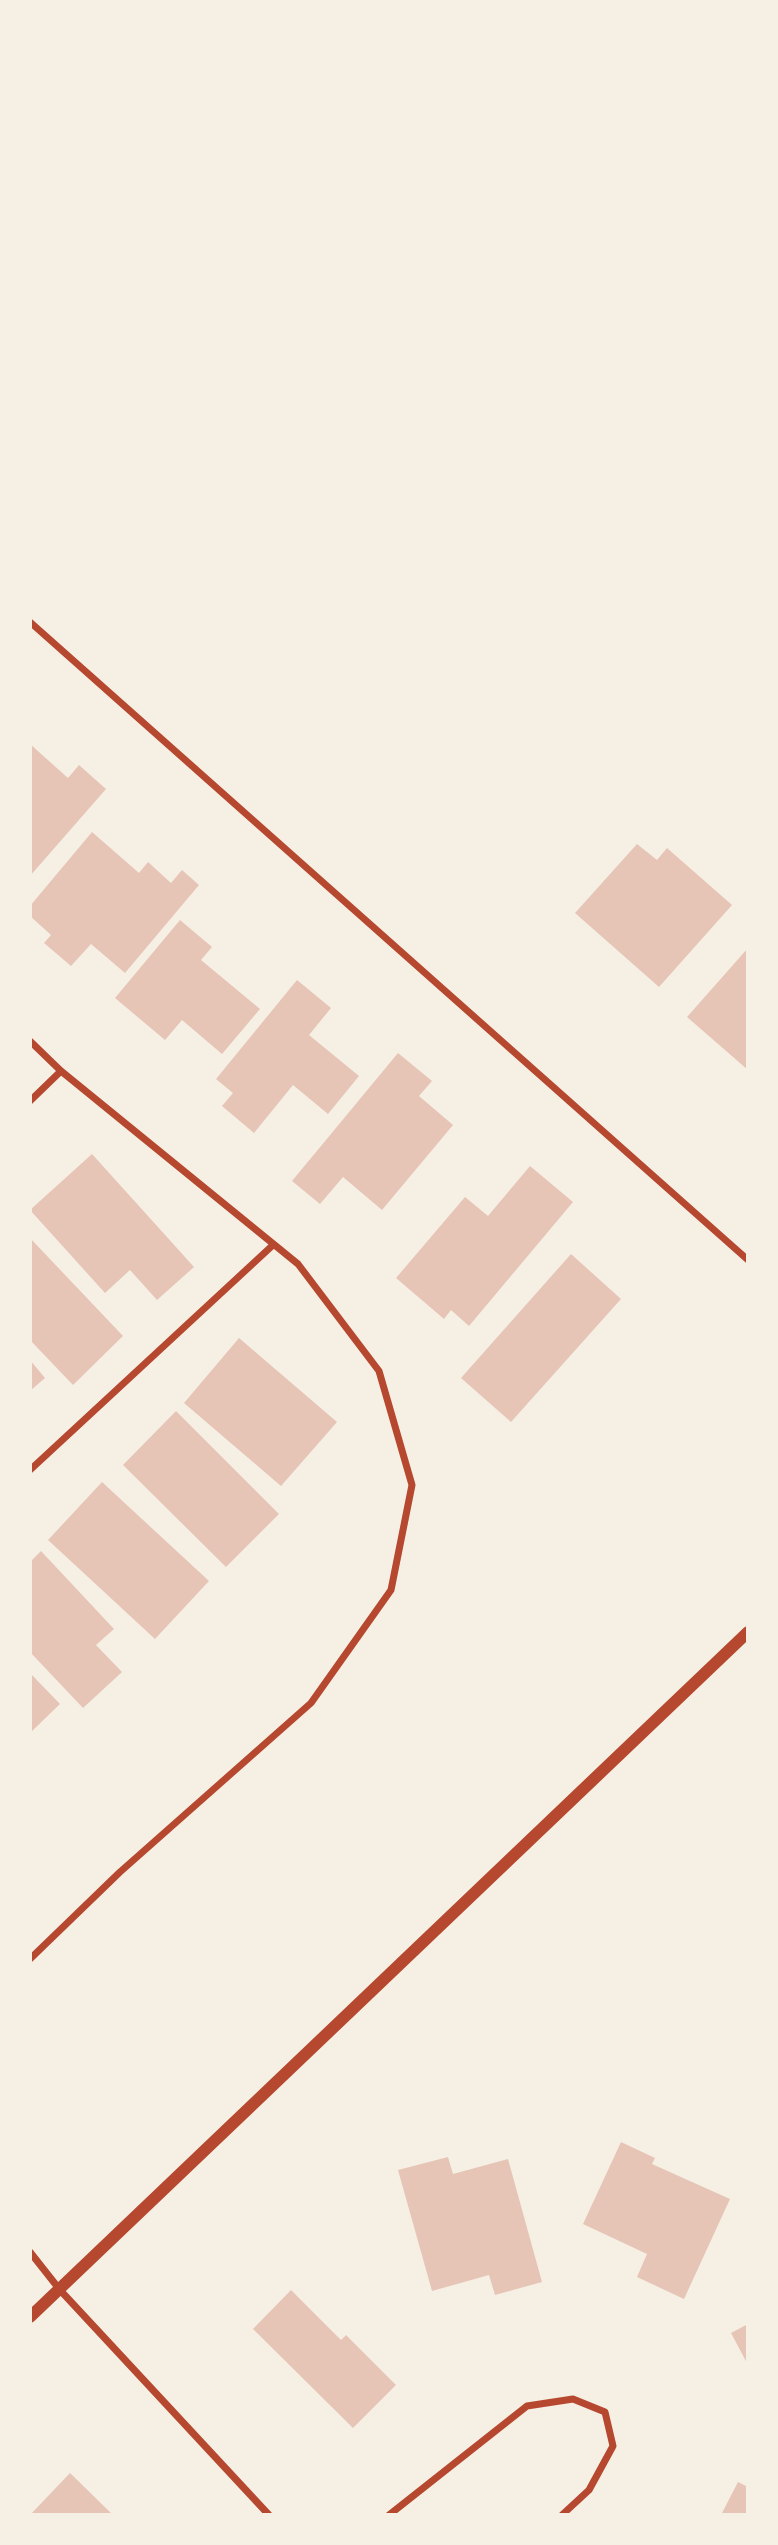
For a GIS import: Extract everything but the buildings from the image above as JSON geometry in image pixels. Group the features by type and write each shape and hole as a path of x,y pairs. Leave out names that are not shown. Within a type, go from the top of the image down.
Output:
{"street":[{"path":"30,622 748,1260"},
{"path":"30,1041 61,1071 298,1264 379,1371 412,1486 391,1590 311,1703 120,1872 30,1959"},
{"path":"30,1101 61,1071"},
{"path":"30,1470 273,1245"},
{"path":"30,2317 748,1632"},
{"path":"30,2252 60,2290 269,2515"},
{"path":"389,2515 527,2406 573,2399 605,2412 613,2446 589,2490 562,2515"}]}
